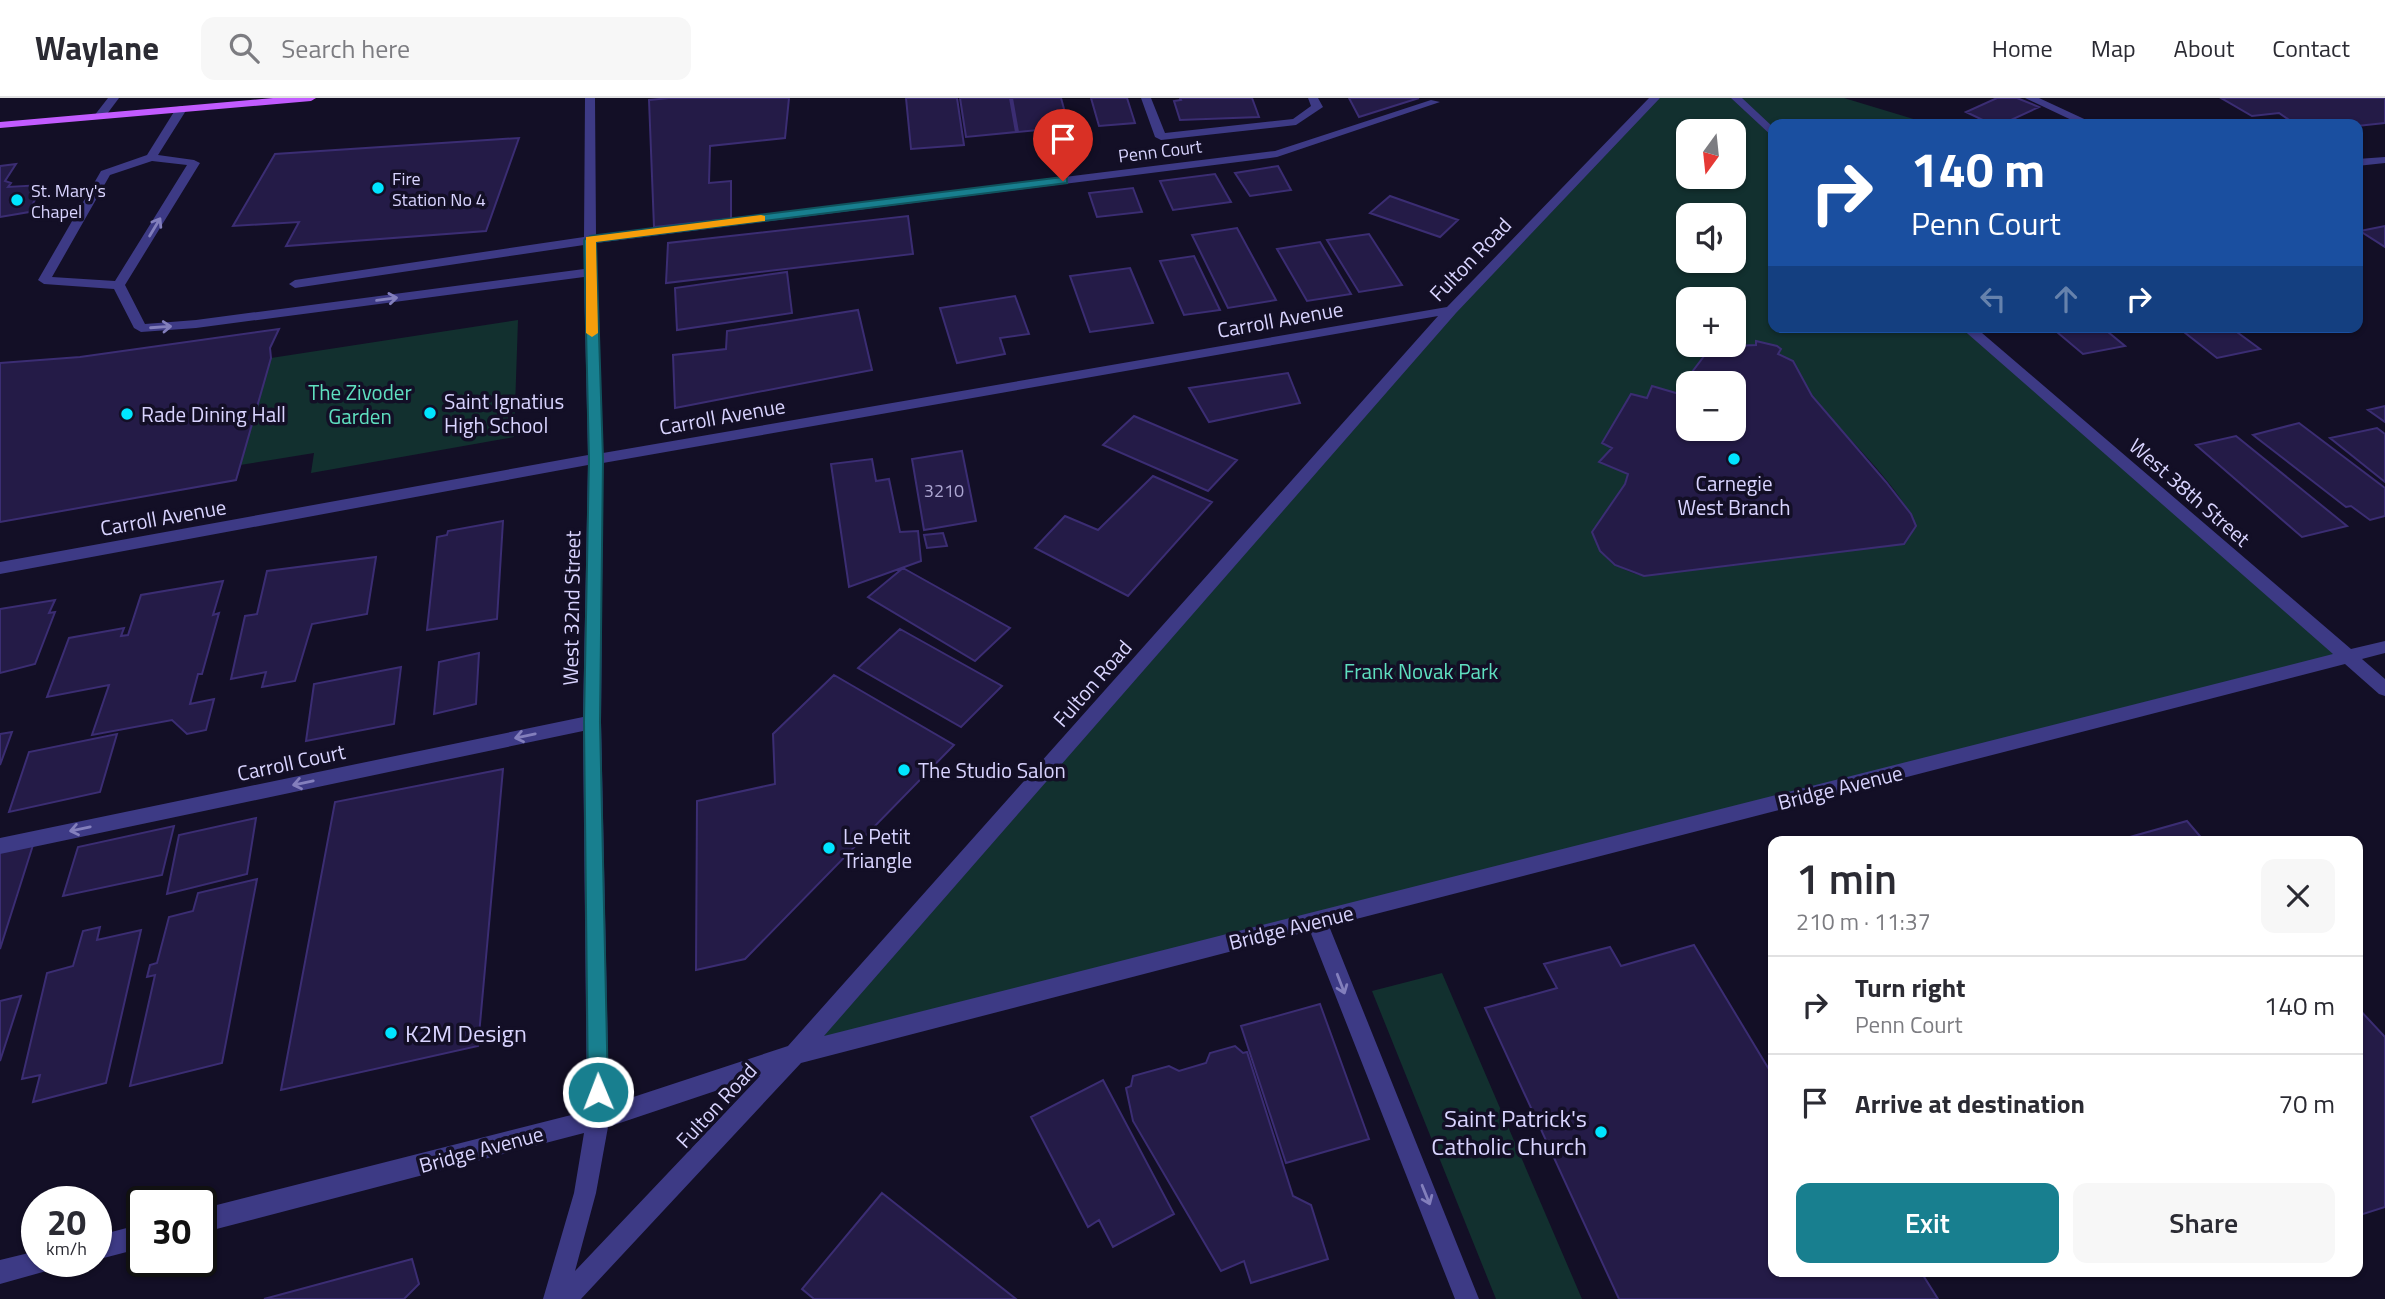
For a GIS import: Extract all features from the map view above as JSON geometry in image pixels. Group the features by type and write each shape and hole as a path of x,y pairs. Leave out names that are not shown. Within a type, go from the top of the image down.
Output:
{"main road":[{"path":"0,125 311,98"}],"street":[{"path":"100,116 114,98"},
{"name":"West 32nd Street","path":"555,1299 585,1193 598,1119 592,722 596,459 590,271 590,98"},
{"path":"1146,98 1161,137 1296,122 1317,107 1313,98"},
{"name":"Fulton Road","path":"565,1299 795,1054 1451,310 1655,98"},
{"path":"1736,98 1768,129"},
{"path":"2030,98 2077,119"},
{"name":"Penn Court","path":"295,284 590,240 1277,154 1435,102"},
{"path":"151,157 181,109"},
{"path":"151,157 194,163 119,285 44,279 105,173 151,157"},
{"path":"2363,162 2385,159"},
{"path":"119,285 141,328 196,324 590,271"},
{"name":"Carroll Avenue","path":"0,568 596,459 1451,310"},
{"name":"West 38th Street","path":"1979,333 2385,689"},
{"name":"Bridge Avenue","path":"217,1216 598,1119 795,1054 2385,647"},
{"name":"Carroll Court","path":"0,846 592,722"},
{"path":"1316,920 1467,1299"},
{"path":"0,1272 21,1267"}],"green space":[{"name":"Frank Novak Park","path":"1655,98 1844,98 1913,119 1768,119 1768,333 1977,333 2349,657 795,1054 1451,310"},
{"name":"The Zivoder Garden","path":"518,320 514,437 311,473 314,453 240,465 271,358"},
{"path":"1442,973 1582,1299 1496,1299 1372,991"}],"building":[{"path":"789,98 785,138 710,146 709,183 731,181 731,219 654,227 649,100"},
{"path":"906,98 957,98 964,145 911,149"},
{"path":"960,98 1010,98 1016,132 966,137"},
{"path":"1012,98 1061,98 1069,127 1018,132"},
{"path":"1091,98 1127,98 1135,123 1099,126"},
{"path":"1180,98 1252,98 1259,117 1180,120 1174,101 1181,100"},
{"path":"1349,98 1419,98 1359,117"},
{"path":"1997,98 2017,98 2039,107 2013,119 1981,119 1966,112"},
{"path":"2221,98 2385,98 2385,123 2363,125 2363,119 2288,119 2279,113 2252,116"},
{"name":"Fire Station No 4","path":"519,138 486,231 286,246 299,222 233,226 275,154"},
{"name":"St. Mary's Chapel","path":"16,164 5,181 11,183 8,187 42,185 29,212 0,217 0,166"},
{"path":"1278,166 1291,190 1250,196 1235,173"},
{"path":"1215,174 1231,202 1173,210 1160,181"},
{"path":"1133,188 1142,212 1097,217 1089,193"},
{"path":"1390,196 1458,220 1440,237 1370,213"},
{"path":"908,216 913,254 666,283 668,243"},
{"path":"2385,226 2385,247 2363,233 2363,230"},
{"path":"1237,228 1276,300 1228,308 1192,235"},
{"path":"1369,234 1402,285 1359,292 1327,240"},
{"path":"1320,242 1351,294 1307,301 1277,249"},
{"path":"1194,256 1220,310 1184,315 1160,261"},
{"path":"1130,268 1153,323 1090,332 1070,276"},
{"path":"787,272 792,313 677,330 675,288"},
{"path":"1015,296 1029,334 1000,338 1005,354 957,363 940,308"},
{"path":"858,310 872,370 675,408 673,355 726,349 727,331"},
{"name":"Rade Dining Hall","path":"279,329 270,348 271,358 236,480 0,522 0,363 80,357"},
{"path":"2058,333 2109,333 2125,346 2083,354"},
{"path":"2185,333 2238,333 2260,349 2217,358"},
{"name":"Carnegie West Branch","path":"1756,341 1777,346 1781,349 1778,354 1793,361 1812,396 1886,482 1911,514 1916,526 1904,544 1644,576 1615,565 1600,551 1592,532 1625,484 1628,474 1599,462 1612,448 1602,443 1631,394 1647,398 1652,386 1676,393 1676,441 1746,441 1746,371 1693,371 1703,357 1746,357 1746,345 1756,345"},
{"path":"1288,373 1300,403 1209,422 1189,388"},
{"path":"2385,406 2385,422 2368,410"},
{"path":"1134,416 1237,460 1208,491 1103,445"},
{"path":"2299,423 2385,488 2385,516 2370,520 2351,506 2346,507 2253,435"},
{"path":"2377,428 2385,434 2385,482 2330,438"},
{"path":"2236,436 2347,526 2302,537 2196,445"},
{"path":"962,451 976,521 924,530 912,459"},
{"path":"872,459 876,481 889,479 900,532 918,531 921,561 849,587 831,464"},
{"path":"1153,476 1212,502 1128,596 1035,548 1065,516 1098,530"},
{"path":"503,521 497,619 427,630 437,537 447,535 448,531"},
{"path":"943,533 947,546 927,548 924,535"},
{"path":"376,557 367,614 312,624 295,681 262,687 266,672 231,679 245,616 257,614 267,571"},
{"path":"903,568 1010,628 975,661 868,597"},
{"path":"223,581 213,615 219,613 202,674 198,674 190,704 214,699 206,730 187,734 172,720 92,735 109,685 47,697 69,638 124,628 121,636 128,635 141,595"},
{"path":"55,600 49,613 55,612 35,664 0,673 0,609"},
{"path":"900,629 1002,686 961,727 858,668"},
{"path":"479,653 476,704 434,714 439,662"},
{"path":"401,667 394,724 306,741 314,684"},
{"path":"834,675 954,745 745,959 696,970 697,801 775,784 773,734"},
{"path":"12,732 0,765 0,734"},
{"path":"117,734 100,792 9,812 29,752"},
{"path":"503,769 478,1046 281,1090 335,802"},
{"path":"256,818 247,874 167,894 179,835"},
{"path":"2187,821 2200,836 2133,836"},
{"path":"174,826 162,875 63,896 78,847"},
{"path":"33,845 0,949 0,852"},
{"path":"257,879 222,1063 130,1086 155,975 147,977 150,965 157,963 169,917 193,911 198,893"},
{"path":"100,927 97,940 141,930 106,1083 33,1102 40,1075 22,1079 47,973 73,966 83,931"},
{"path":"1694,945 1768,1068 1768,1277 1924,1277 1938,1299 1619,1299 1485,1008 1557,988 1544,964 1610,947 1621,966"},
{"path":"21,996 0,1061 0,1001"},
{"path":"1320,1004 1369,1139 1286,1163 1241,1026"},
{"path":"2363,1013 2385,1037 2385,1207 2363,1214"},
{"path":"1235,1046 1243,1053 1247,1052 1293,1196 1311,1205 1328,1259 1251,1283 1244,1261 1221,1271 1133,1121 1126,1088 1131,1086 1133,1076 1169,1066 1179,1071 1206,1063 1210,1053"},
{"path":"1103,1080 1174,1214 1113,1247 1099,1220 1088,1227 1031,1117"},
{"path":"882,1193 1016,1299 814,1299 802,1289"},
{"path":"412,1259 419,1284 404,1299 264,1299"}],"slow traffic":[{"path":"592,333 590,240 761,218"}],"place":[{"name":"Fire Station No 4","path":"378,188"},
{"name":"St. Mary's Chapel","path":"17,200"},
{"name":"Saint Ignatius High School","path":"430,413"},
{"name":"Rade Dining Hall","path":"127,414"},
{"name":"Carnegie West Branch","path":"1734,459"},
{"name":"The Studio Salon","path":"904,770"},
{"name":"Le Petit Triangle","path":"829,848"},
{"name":"K2M Design","path":"391,1033"},
{"name":"Saint Patrick's Catholic Church","path":"1601,1132"}],"route":[{"path":"598,1092 592,722 596,459 590,240 1063,181"}]}
